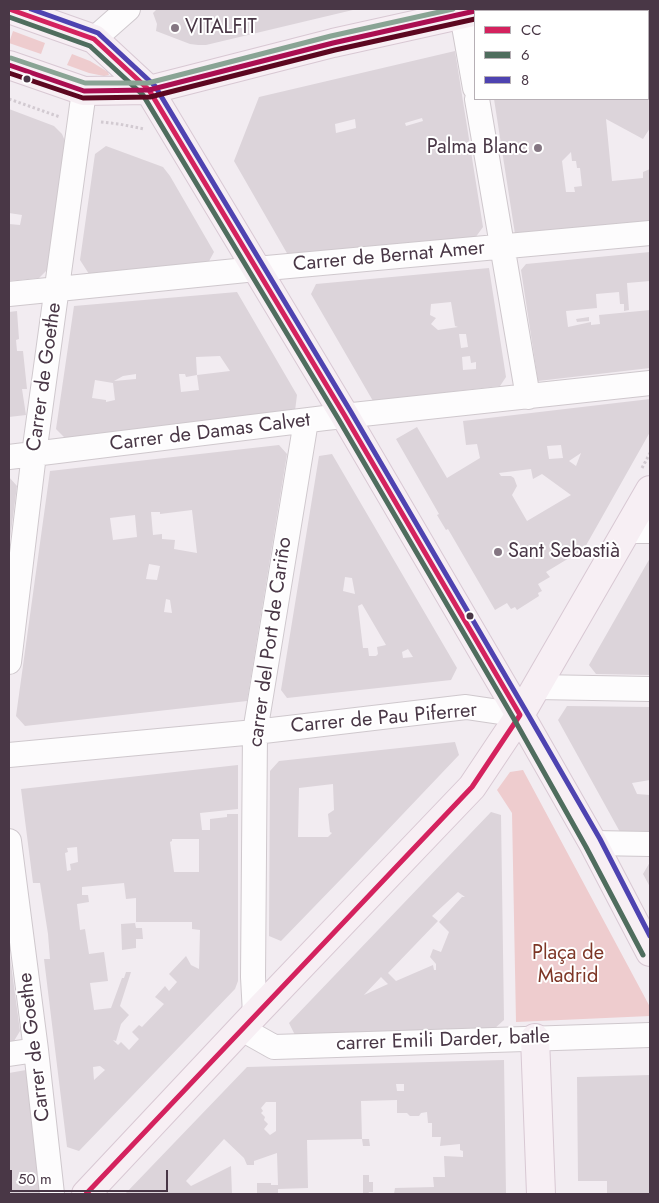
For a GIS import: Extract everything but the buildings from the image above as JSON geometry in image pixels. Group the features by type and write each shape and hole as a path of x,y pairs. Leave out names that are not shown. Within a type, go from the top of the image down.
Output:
{"street":[{"path":"9,9 94,39 149,90 520,715 592,843 650,952"},
{"path":"94,39 128,9"},
{"path":"20,70 84,92 149,90 333,43 473,10 474,49"},
{"name":"Carrer de Goethe","path":"9,662 34,454 84,92"},
{"path":"477,100 528,396"},
{"name":"Carrer de Bernat Amer","path":"9,294 650,233"},
{"name":"Carrer de Damas Calvet","path":"9,458 344,416 650,383"},
{"name":"carrer del Port de Cariño","path":"248,1021 253,977 255,732 306,421"},
{"path":"86,1194 248,1021 472,787 638,531 646,480"},
{"path":"536,687 650,689"},
{"name":"Carrer de Pau Piferrer","path":"9,754 255,732 466,707 520,715"},
{"name":"Carrer de Goethe","path":"9,841 36,1050 52,1194"},
{"path":"592,843 650,844"},
{"name":"carrer Emili Darder, batle","path":"248,1021 274,1047 650,1035"},
{"path":"535,1038 540,1194"},
{"path":"9,1054 36,1050"}],"path":[{"path":"9,99 67,119 119,124 143,129 150,134"},
{"path":"646,480 650,453"}],"green space":[{"path":"13,31 45,43 41,54 9,43"},
{"path":"72,54 90,61 108,72 109,75 89,73 67,65"},
{"name":"Plaça de Madrid","path":"523,770 650,1007 650,1016 516,1022 512,813 497,790 510,772"}],"transit line":[{"name":"CC","path":"9,9 94,39 149,90 345,416 520,715 472,787 86,1194"},
{"name":"8","path":"31,9 98,33 155,86 351,412 526,711 600,839 650,936"},
{"path":"11,58 85,83 148,83 331,36 453,9"},
{"path":"9,65 84,91 149,90 333,43 474,11"},
{"name":"6","path":"9,17 90,46 143,95 339,420 514,719 586,847 643,955"},
{"path":"9,73 83,98 150,97 335,50 474,19"}],"place":[{"name":"VITALFIT","path":"175,28"},
{"name":"Palma Blanc","path":"538,148"},
{"name":"Sant Sebastià","path":"498,552"}]}
